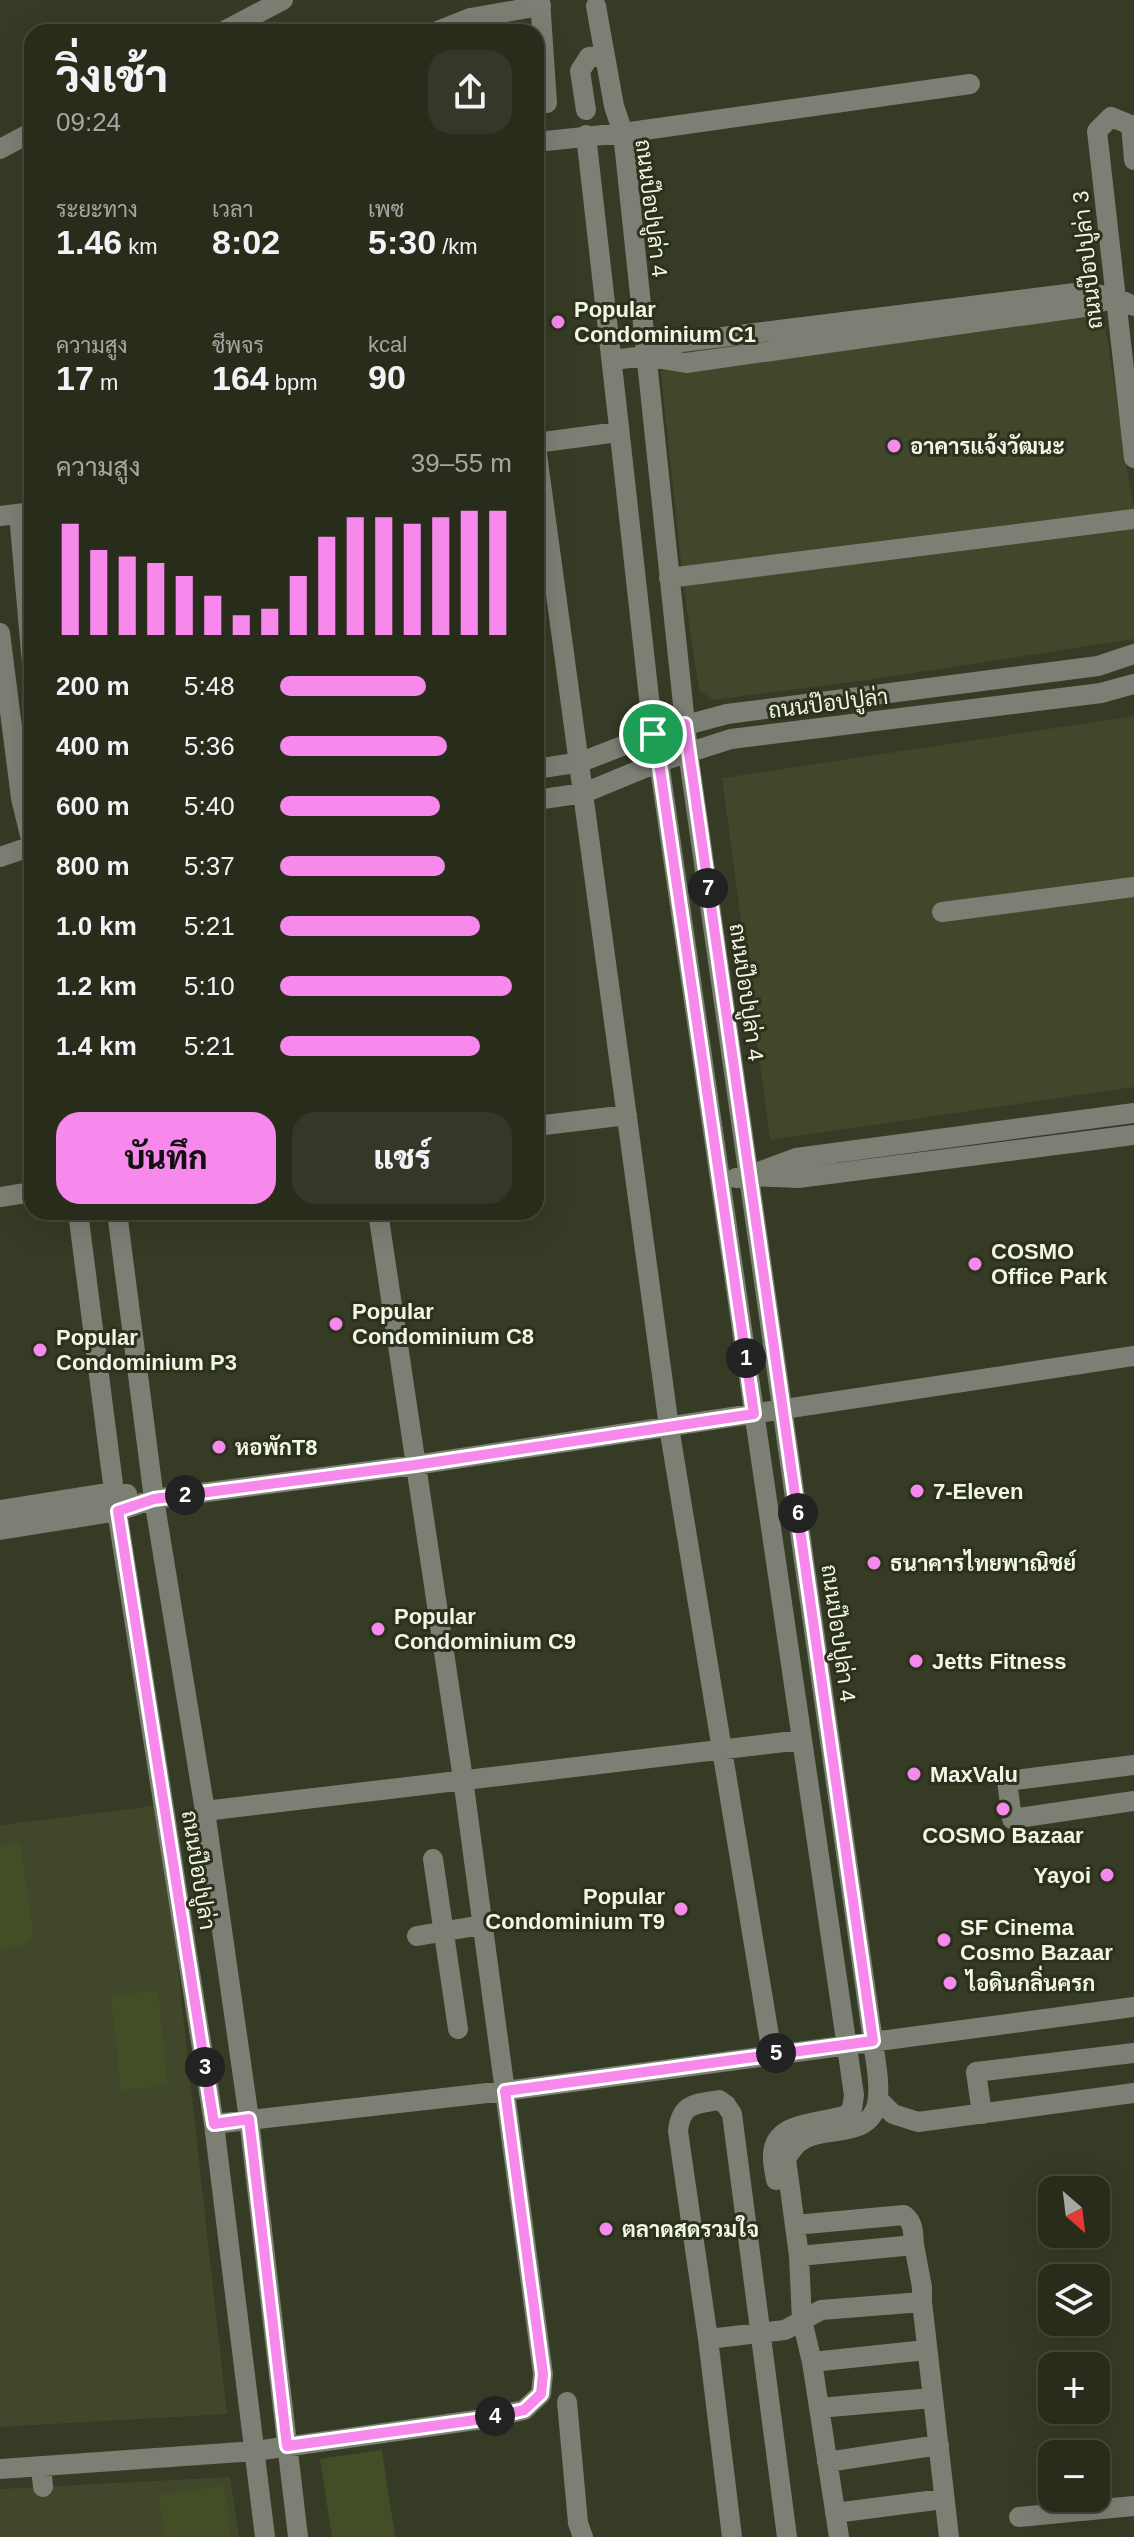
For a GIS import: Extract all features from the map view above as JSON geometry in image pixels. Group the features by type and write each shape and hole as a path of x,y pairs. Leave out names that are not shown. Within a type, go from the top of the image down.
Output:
{"street":[{"path":"237,24 283,0"},
{"path":"455,24 540,3 540,24"},
{"path":"596,6 614,106 623,133 970,84"},
{"path":"586,110 580,71 589,57 605,56"},
{"path":"544,82 547,103 544,103"},
{"name":"ถนนป๊อปปูล่า 3","path":"1134,160 1131,125 1111,117 1097,131 1134,458"},
{"name":"ถนนป๊อปปูล่า 4","path":"544,141 623,133 688,752 873,2041 878,2099"},
{"path":"586,135 653,734 854,2095 852,2109 846,2115 795,2127 780,2135 773,2152 787,2258 812,2362 839,2537"},
{"path":"0,149 24,136"},
{"path":"613,360 645,356 686,363 1091,306 1114,297 1134,306"},
{"path":"544,444 618,432"},
{"path":"544,501 669,1427 772,2054"},
{"path":"17,514 24,584"},
{"path":"669,578 1134,519"},
{"path":"0,633 24,811"},
{"name":"ถนนป๊อปปูล่า","path":"544,768 581,762 653,734 727,714 1098,666 1134,654"},
{"name":"ถนนป๊อปปูล่า","path":"544,799 584,793 659,762 731,739 1101,693 1134,684"},
{"path":"1,855 24,848"},
{"path":"942,912 1134,887"},
{"path":"721,1181 749,1176 796,1158 1134,1113"},
{"path":"544,1125 627,1115"},
{"path":"749,1176 798,1178 1134,1135"},
{"path":"0,1197 24,1193"},
{"name":"ถนนป๊อปปูล่า","path":"79,1220 116,1502 214,2124 265,2537"},
{"name":"ถนนป๊อปปูล่า","path":"118,1220 154,1499 205,1811 249,2119 298,2537"},
{"path":"0,2469 42,2477 255,2451 483,2419 524,2410 541,2394 543,2374 463,1779 379,1220"},
{"path":"0,1510 154,1499 415,1465 1134,1356"},
{"path":"0,1530 116,1502"},
{"path":"205,1811 802,1740"},
{"path":"1134,1765 1007,1781 1012,1819 1134,1801"},
{"path":"433,1859 458,2029"},
{"path":"417,1936 482,1925"},
{"path":"214,2124 505,2091 1134,2007"},
{"path":"982,2114 976,2072 1134,2053"},
{"path":"708,2339 785,2330 801,2310 799,2256 786,2159 798,2142 816,2135 849,2130 868,2120 878,2099 893,2114 918,2122 1134,2093"},
{"path":"732,2537 678,2131 679,2118 685,2110 695,2104 719,2100 732,2114 787,2537"},
{"path":"795,2225 904,2215 910,2220 922,2287 926,2350 949,2537"},
{"path":"799,2256 914,2245"},
{"path":"801,2310 922,2302"},
{"path":"812,2362 926,2350"},
{"path":"819,2408 932,2398"},
{"path":"567,2402 578,2523 583,2537"},
{"path":"827,2462 939,2445"},
{"path":"835,2513 943,2499"},
{"path":"1019,2517 1134,2506"}],"shaded area":[{"path":"1101,298 1134,513 1134,639 868,680 712,700 699,689 684,590 659,355"},
{"path":"1134,716 1134,1087 770,1140 722,778"},
{"path":"160,1805 227,2414 0,2427 0,1825"},
{"path":"20,1843 33,1934 24,1945 0,1949 0,1846"},
{"path":"158,1991 167,2085 121,2090 111,1996"},
{"path":"382,2450 395,2537 332,2537 320,2459"},
{"path":"230,2477 239,2537 0,2537 0,2489"},
{"path":"224,2486 231,2537 165,2537 159,2495"}],"place":[{"name":"Popular Condominium C1","path":"558,322"},
{"name":"อาคารแจ้งวัฒนะ","path":"894,446"},
{"name":"COSMO Office Park","path":"975,1264"},
{"name":"Popular Condominium C8","path":"336,1324"},
{"name":"Popular Condominium P3","path":"40,1350"},
{"name":"หอพักT8","path":"219,1447"},
{"name":"7-Eleven","path":"917,1491"},
{"name":"ธนาคารไทยพาณิชย์","path":"874,1563"},
{"name":"Popular Condominium C9","path":"378,1629"},
{"name":"Jetts Fitness","path":"916,1661"},
{"name":"MaxValu","path":"914,1774"},
{"name":"COSMO Bazaar","path":"1003,1809"},
{"name":"Yayoi","path":"1107,1875"},
{"name":"Popular Condominium T9","path":"681,1909"},
{"name":"SF Cinema Cosmo Bazaar","path":"944,1940"},
{"name":"ไอดินกลิ่นครก","path":"950,1983"},
{"name":"ตลาดสดรวมใจ","path":"606,2229"}],"route":[{"path":"685,724 873,2041 505,2091 543,2374 541,2394 524,2410 483,2419 287,2446 249,2119 214,2124 118,1511 154,1499 415,1465 754,1414 653,734 685,724"}]}
